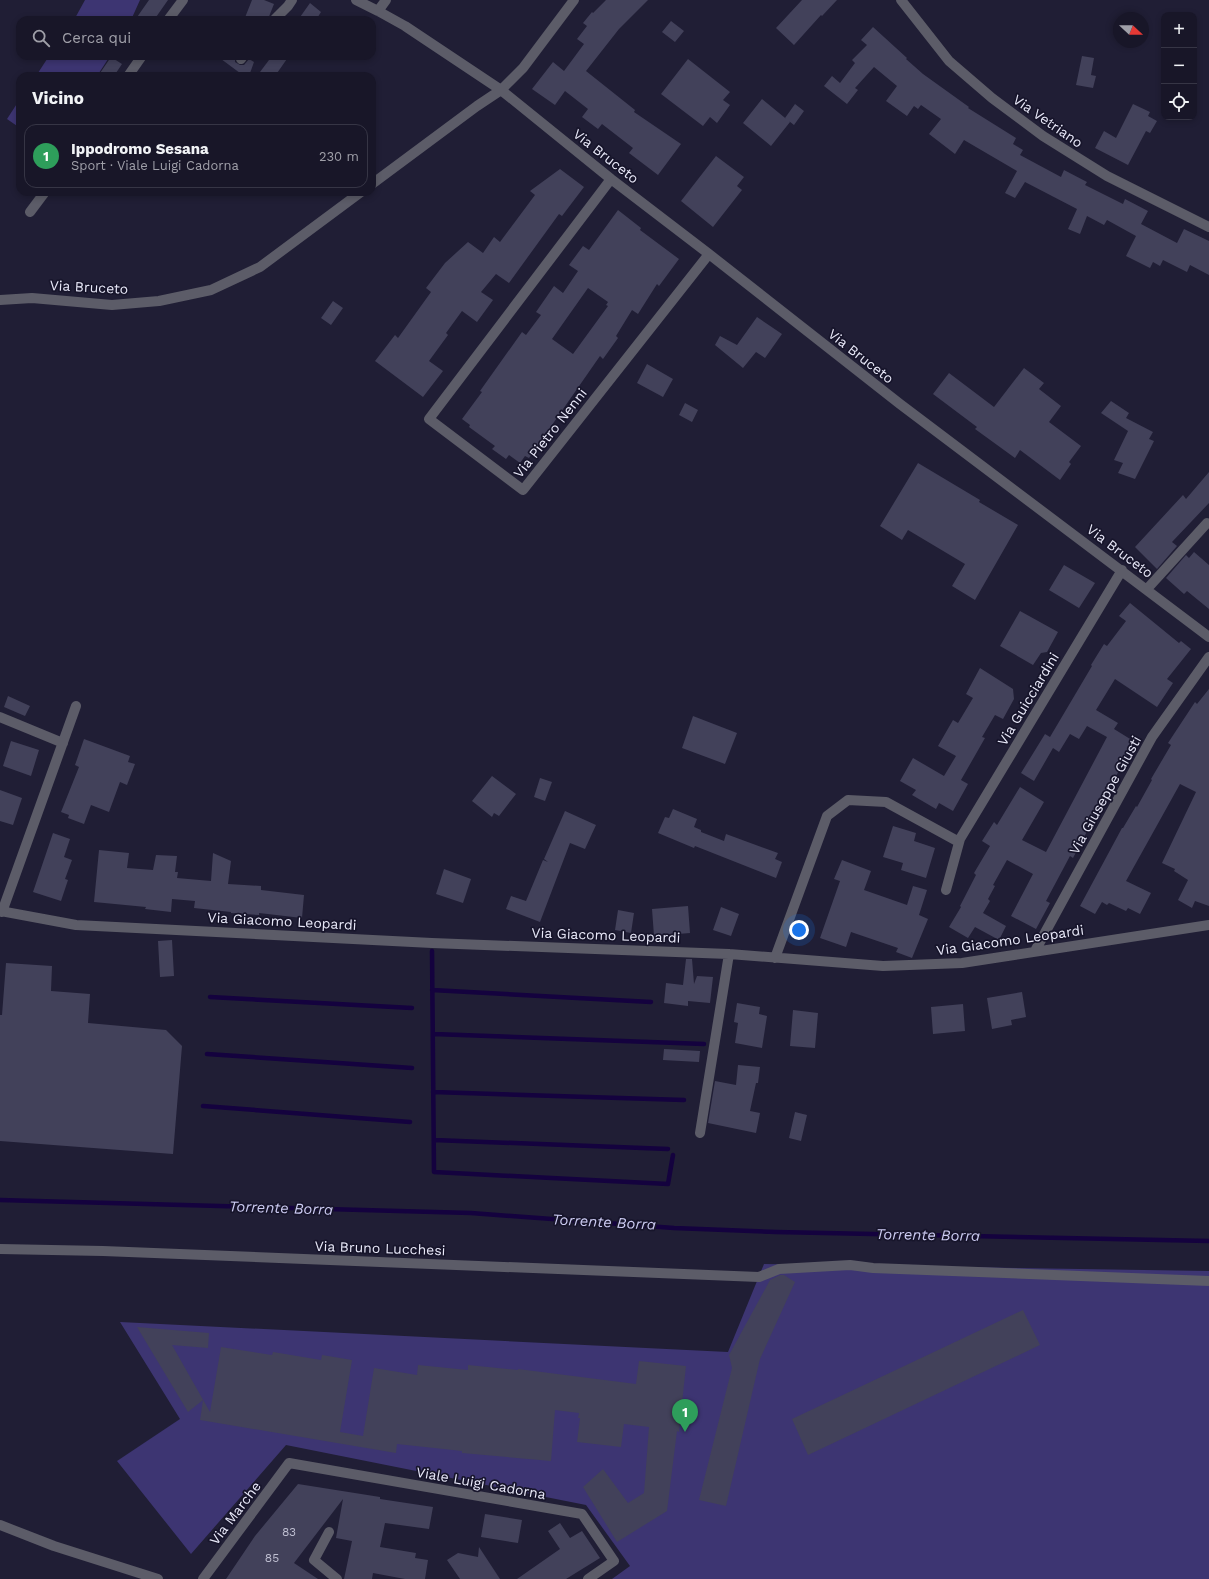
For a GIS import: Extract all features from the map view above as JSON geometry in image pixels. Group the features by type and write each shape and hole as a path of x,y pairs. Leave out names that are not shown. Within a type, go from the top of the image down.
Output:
{"street":[{"path":"171,16 183,0"},
{"path":"278,16 292,0"},
{"name":"Via Bruceto","path":"356,0 405,26 501,90 611,179 900,404 1209,637"},
{"path":"378,11 386,0"},
{"path":"376,181 501,90 522,68 574,0"},
{"name":"Via Vetriano","path":"901,0 949,61 992,98 1043,136 1107,176 1209,227"},
{"path":"131,72 139,60"},
{"name":"Via Pietro Nenni","path":"611,179 429,419 522,490 709,254"},
{"path":"30,212 42,196"},
{"name":"Via Bruceto","path":"0,300 32,298 112,305 159,302 211,290 260,267 356,196"},
{"path":"1147,589 1207,523"},
{"name":"Via Guicciardini","path":"946,890 959,842 1122,570"},
{"name":"Via Giuseppe Giusti","path":"1035,952 1152,737 1209,657"},
{"path":"1,912 76,706"},
{"path":"0,717 63,743"},
{"path":"775,958 827,816 848,800 886,802 959,842"},
{"name":"Via Giacomo Leopardi","path":"1,912 76,925 432,943 729,954 883,966 962,963 1209,925"},
{"path":"700,1133 729,954"},
{"name":"Via Bruno Lucchesi","path":"0,1249 103,1251 759,1277 779,1269 850,1265 873,1268 1209,1281"},
{"name":"Via Marche","path":"203,1579 289,1463"},
{"name":"Viale Luigi Cadorna","path":"289,1463 582,1514 614,1561 588,1579"},
{"path":"0,1525 54,1546 158,1579"},
{"path":"329,1532 314,1560 337,1579"}],"shaded area":[{"path":"85,0 140,0 133,16 76,16"},
{"path":"46,60 107,60 100,72 39,72"},
{"path":"16,105 16,125 7,119"},
{"path":"764,1264 1209,1271 1209,1579 612,1579 630,1566 586,1505 286,1445 191,1554 117,1461 180,1419 120,1322 728,1352"}],"building":[{"path":"149,0 168,0 157,16 138,16"},
{"path":"252,0 264,0 274,4 269,16 246,16"},
{"path":"606,0 648,0 619,29 586,71 635,110 634,112 681,144 658,175 629,153 633,148 602,124 598,129 582,117 588,109 565,91 555,105 532,89 553,62 564,71 584,44 577,39 587,26 583,23 592,12 593,13"},
{"path":"802,0 837,0 822,16 821,15 794,45 776,28"},
{"path":"310,3 321,12 318,16 301,16"},
{"path":"671,21 684,31 675,42 662,32"},
{"path":"873,27 923,74 969,107 968,108 1016,138 1013,144 1023,150 1020,155 1061,177 1064,170 1087,182 1085,185 1123,204 1125,199 1148,211 1141,224 1177,243 1184,229 1209,241 1209,275 1190,265 1187,272 1163,260 1160,266 1153,262 1150,268 1126,256 1136,236 1107,220 1104,225 1087,216 1080,234 1068,229 1077,209 1025,182 1015,198 1005,193 1017,171 964,140 955,154 929,134 941,119 921,105 918,109 914,106 907,116 886,101 897,86 874,67 855,88 858,90 847,104 824,86 832,76 840,83 855,63 852,60 867,45 861,40"},
{"path":"1082,56 1094,58 1091,75 1096,76 1093,88 1076,85"},
{"path":"688,59 730,92 723,100 730,105 717,123 710,117 703,126 661,94"},
{"path":"109,60 116,60 122,64 117,72 101,72"},
{"path":"222,60 235,60 235,62 240,65 244,65 248,60 254,62 250,72 239,72"},
{"path":"269,60 286,60 278,72 260,72"},
{"path":"762,99 790,122 771,146 743,123"},
{"path":"795,104 804,111 794,125 785,118"},
{"path":"1133,104 1150,112 1148,116 1157,121 1150,133 1146,131 1128,165 1095,148 1104,131 1116,138"},
{"path":"716,156 744,177 737,186 742,190 713,227 681,201"},
{"path":"560,169 584,187 562,216 559,214 509,283 496,274 481,292 493,300 477,322 462,311 446,333 448,335 429,361 443,371 423,397 375,361 395,335 398,338 431,292 426,288 445,263 468,242 483,253 494,237 500,242 535,195 530,191"},
{"path":"618,210 641,228 640,230 679,259 659,286 657,284 638,314 632,310 616,336 618,338 603,359 600,356 529,458 525,456 520,463 509,455 506,459 492,449 495,446 469,427 470,425 462,419 522,332 526,335 541,315 536,312 554,286 563,293 578,271 569,265 583,246 589,250","holes":["588,288 608,302 606,305 608,306 573,354 552,339"]},
{"path":"333,301 343,308 331,325 321,318"},
{"path":"757,317 782,334 765,358 756,352 743,368 715,345 720,336 737,345"},
{"path":"647,364 673,379 663,397 637,383"},
{"path":"1024,368 1044,383 1039,389 1061,406 1049,422 1081,446 1069,462 1071,464 1060,480 1020,450 1015,458 975,429 977,427 933,394 949,373 994,407"},
{"path":"1111,401 1129,413 1126,418 1153,432 1149,439 1154,441 1135,479 1118,473 1123,463 1114,460 1128,431 1101,413"},
{"path":"685,403 698,410 692,422 679,415"},
{"path":"918,463 980,500 979,502 1018,525 975,600 952,586 965,564 908,530 902,540 880,526"},
{"path":"1209,472 1209,503 1172,542 1177,546 1157,569 1135,547 1183,495 1186,499"},
{"path":"1194,552 1209,565 1209,609 1187,591 1184,594 1166,578 1186,555 1189,558"},
{"path":"1064,565 1095,583 1079,608 1049,590"},
{"path":"1130,603 1179,643 1181,641 1191,649 1167,679 1173,683 1157,707 1115,679 1096,710 1118,723 1114,729 1135,742 1073,858 1070,856 1046,901 1050,903 1036,929 1011,916 1033,874 1007,860 993,885 995,886 988,899 990,901 983,913 1006,926 999,940 975,927 968,938 949,927 961,907 960,906 976,875 974,873 990,846 982,841 994,822 997,825 1020,787 1044,802 1022,840 1046,852 1107,737 1087,726 1079,739 1070,734 1059,752 1053,748 1034,781 1021,773 1045,734 1050,737 1104,644 1107,646 1126,621 1119,616"},
{"path":"1020,611 1058,632 1047,652 1041,653 1033,665 1000,646"},
{"path":"980,668 1013,689 1014,699 1003,719 995,715 982,737 985,738 961,780 968,784 953,811 939,803 936,809 912,795 916,790 900,781 913,758 944,776 956,756 938,746 953,720 958,723 973,698 966,694"},
{"path":"1209,689 1209,906 1195,901 1192,908 1178,900 1188,880 1174,871 1175,869 1162,863 1196,792 1180,784 1126,881 1151,893 1140,914 1128,908 1126,911 1109,903 1107,905 1102,902 1095,914 1080,906 1122,828 1136,806 1137,807 1171,745 1168,743 1195,702 1197,704"},
{"path":"8,696 30,706 25,716 4,707"},
{"path":"693,716 737,733 725,764 682,748"},
{"path":"84,739 130,756 128,762 135,764 127,785 120,782 109,812 91,805 84,824 68,818 69,815 61,812 79,767 75,765"},
{"path":"11,741 39,750 31,776 3,766"},
{"path":"492,776 516,794 499,816 494,813 492,817 472,801"},
{"path":"540,778 552,782 545,801 534,797"},
{"path":"0,790 22,798 13,825 0,821"},
{"path":"673,809 697,819 694,827 701,830 701,832 724,841 726,834 778,853 775,859 782,862 776,878 658,833 665,817 669,818"},
{"path":"565,811 596,825 585,849 570,843 540,922 506,909 511,896 526,901 543,860 548,862 544,859"},
{"path":"893,826 916,833 914,841 935,848 926,878 901,870 903,863 883,857"},
{"path":"53,833 70,839 64,857 72,860 65,879 68,880 61,901 33,892"},
{"path":"99,850 129,853 127,868 153,870 156,855 177,856 175,872 178,872 177,878 211,881 213,853 231,861 228,884 261,886 261,890 304,895 302,918 259,913 259,915 231,913 194,908 195,901 172,899 171,912 145,909 146,907 94,902"},
{"path":"842,860 871,871 864,890 907,905 913,886 927,890 919,915 928,919 912,958 896,952 898,948 851,932 846,947 820,938 840,881 834,879"},
{"path":"444,869 471,879 463,903 436,894"},
{"path":"688,906 690,933 654,936 652,909"},
{"path":"721,907 739,914 731,936 713,930"},
{"path":"618,910 634,913 631,933 615,930"},
{"path":"172,940 174,976 160,977 158,941"},
{"path":"686,959 692,959 694,984 697,976 713,977 710,1003 688,1001 688,1006 664,1003 666,983 683,985"},
{"path":"6,963 52,966 51,991 90,994 88,1023 166,1030 182,1046 173,1154 0,1141 0,1015 2,1015"},
{"path":"1022,992 1026,1017 1011,1020 1012,1025 992,1029 987,998"},
{"path":"737,1003 760,1007 759,1014 767,1016 762,1048 735,1043 738,1023 734,1022"},
{"path":"963,1004 965,1031 933,1034 931,1007"},
{"path":"793,1010 818,1013 815,1048 790,1046"},
{"path":"664,1049 700,1051 699,1062 663,1060"},
{"path":"738,1065 760,1067 758,1083 756,1083 750,1111 760,1113 756,1133 708,1123 715,1081 736,1085"},
{"path":"795,1112 807,1115 801,1141 789,1138"},
{"path":"780,1275 784,1275 795,1282 760,1359 726,1506 699,1500 732,1368 729,1355 770,1280"},
{"path":"1023,1310 1040,1345 808,1455 792,1419"},
{"path":"137,1327 209,1333 208,1348 172,1345 210,1412 221,1347 272,1355 273,1352 321,1360 322,1355 352,1360 340,1432 363,1436 374,1368 417,1375 418,1365 468,1370 468,1365 518,1369 636,1384 639,1361 686,1366 679,1432 677,1431 667,1511 617,1542 583,1487 603,1469 628,1503 644,1493 649,1427 624,1424 621,1447 577,1442 580,1418 578,1418 579,1413 555,1410 551,1461 462,1453 462,1451 397,1444 396,1453 200,1420 203,1400 188,1412"},
{"path":"298,1484 433,1507 429,1529 385,1523 380,1547 416,1553 415,1558 428,1560 425,1579 405,1579 373,1573 372,1579 344,1579 352,1541 336,1538 343,1499 294,1563 318,1579 226,1579 255,1536"},
{"path":"485,1514 522,1520 518,1543 481,1537"},
{"path":"560,1523 570,1538 582,1531 600,1558 566,1579 517,1579 560,1549 548,1531"},
{"path":"479,1547 500,1579 460,1579 447,1560 458,1553 478,1557"}],"waterway":[{"path":"432,951 434,1172 668,1184 673,1155"},
{"path":"432,990 651,1002"},
{"path":"210,997 412,1008"},
{"path":"433,1034 704,1044"},
{"path":"207,1054 412,1068"},
{"path":"433,1092 684,1100"},
{"path":"203,1106 410,1122"},
{"path":"434,1140 668,1149"},
{"name":"Torrente Borra","path":"0,1200 471,1213 674,1228 776,1232 1209,1241"}],"place":[{"name":"Ippodromo Sesana","path":"685,1432"}]}
